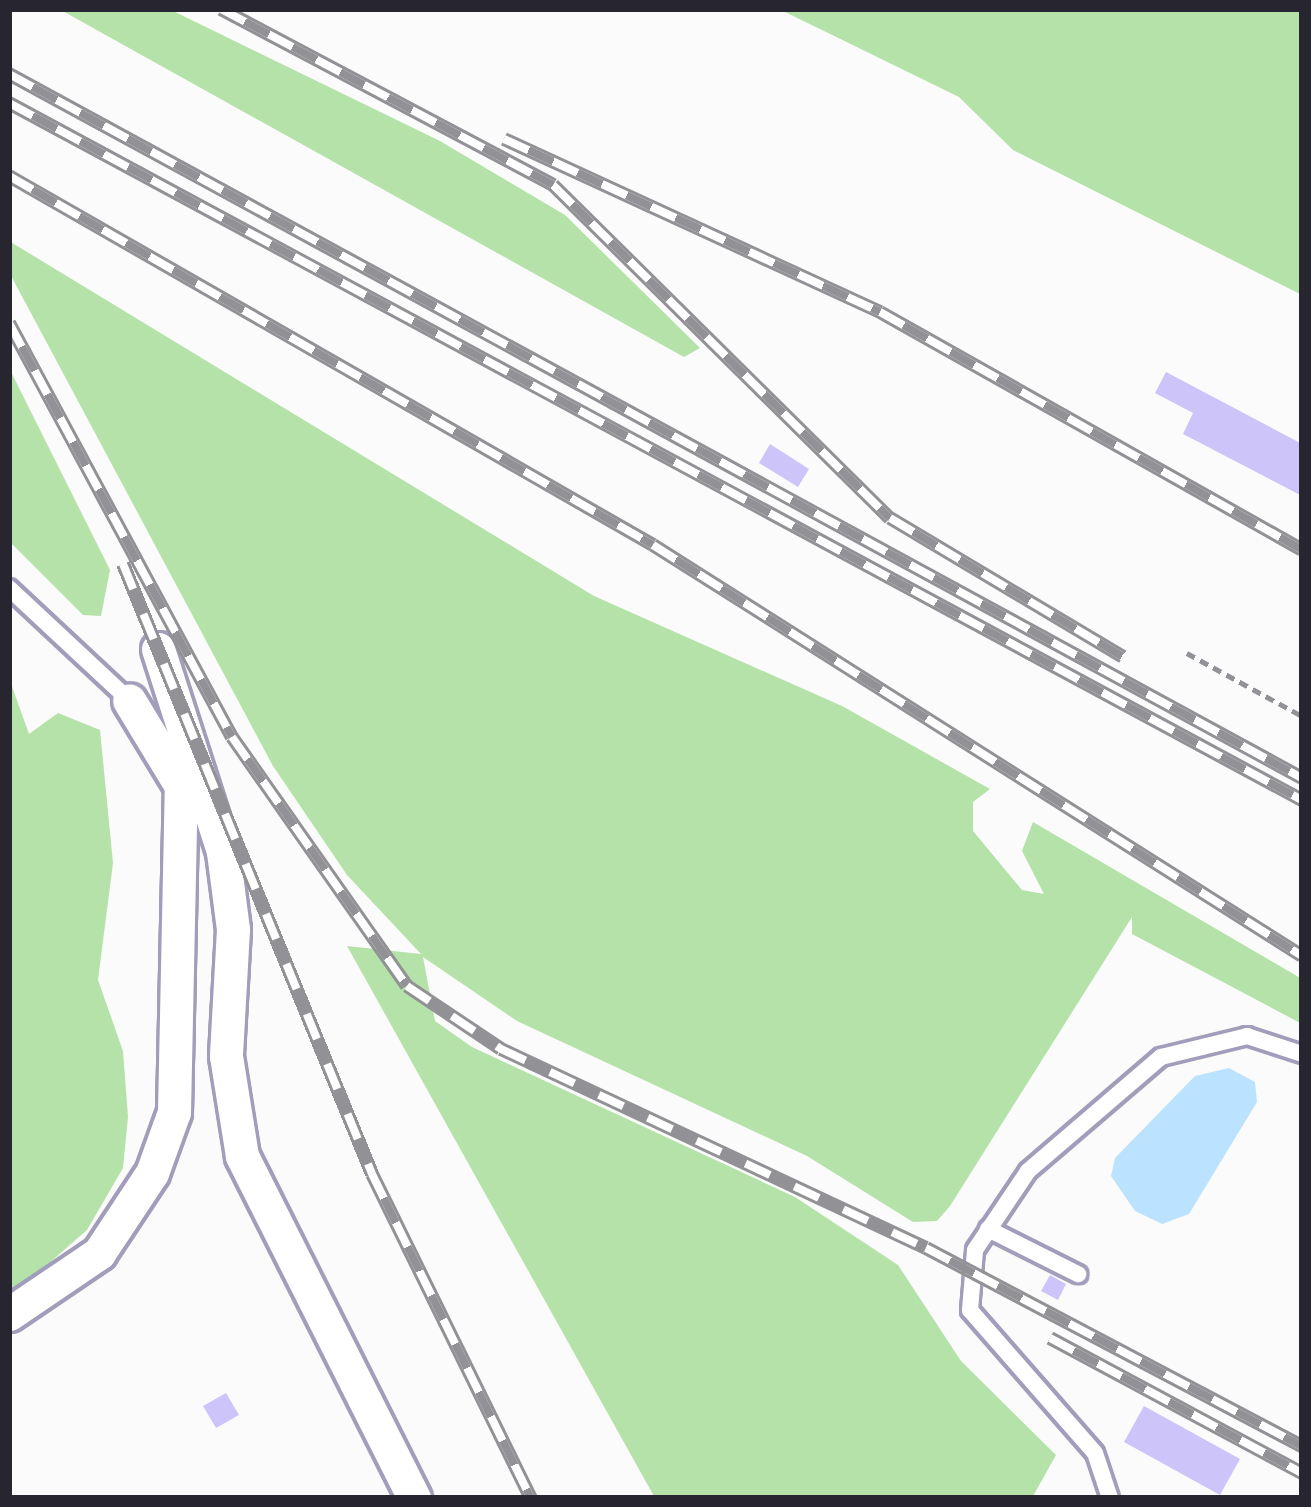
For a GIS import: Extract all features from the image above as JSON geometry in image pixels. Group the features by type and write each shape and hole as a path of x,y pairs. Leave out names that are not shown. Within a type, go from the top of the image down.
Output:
{"street":[{"path":"158,650 223,852 233,929 226,1056 242,1156 414,1498"},
{"path":"9,1314 83,1270 123,1223 176,1098 181,786 129,700"}],"lane":[{"path":"9,588 129,700"},
{"path":"1110,1498 1095,1453 970,1310 966,1285 988,1229 1046,1154 1161,1057 1246,1036 1302,1054"},
{"path":"988,1229 1078,1274"}],"path":[{"path":"1187,653 1302,716"}],"green space":[{"path":"59,9 169,9 440,141 565,215 700,348 684,357"},
{"path":"779,9 1302,9 1302,295 1013,150 959,97"},
{"path":"9,241 594,596 842,706 990,789 973,802 973,831 1022,890 1044,894 1022,851 1033,822 1302,979 1302,1024 1132,934 1132,917 950,1206 937,1221 913,1222 807,1156 517,1021 423,957 435,1021 472,1047 795,1197 898,1265 961,1361 1056,1455 1032,1498 655,1498 347,946 421,954 347,875 273,766 9,272"},
{"path":"9,368 110,570 101,616 83,615 9,541"},
{"path":"9,678 29,734 58,713 100,730 113,863 98,980 123,1051 128,1117 123,1168 87,1230 9,1298"}],"water":[{"path":"1229,1068 1255,1082 1257,1102 1189,1214 1162,1224 1135,1211 1111,1176 1115,1158 1195,1076"}],"building":[{"path":"1166,372 1302,444 1302,496 1183,434 1193,413 1155,393"},
{"path":"770,444 809,469 798,487 759,463"},
{"path":"1050,1275 1066,1284 1058,1300 1041,1291"},
{"path":"226,1393 239,1415 216,1428 203,1406"},
{"path":"1144,1406 1240,1459 1220,1495 1124,1442"}],"railway":[{"path":"221,9 553,185 890,518 1123,657"},
{"path":"9,74 1302,778"},
{"path":"9,103 1302,800"},
{"path":"504,139 880,312 1302,550"},
{"path":"9,176 653,545 1302,956"},
{"path":"9,323 232,737 407,986 501,1049 926,1248 1302,1446"},
{"path":"123,564 372,1174 531,1498"},
{"path":"1050,1338 1302,1473"}]}
